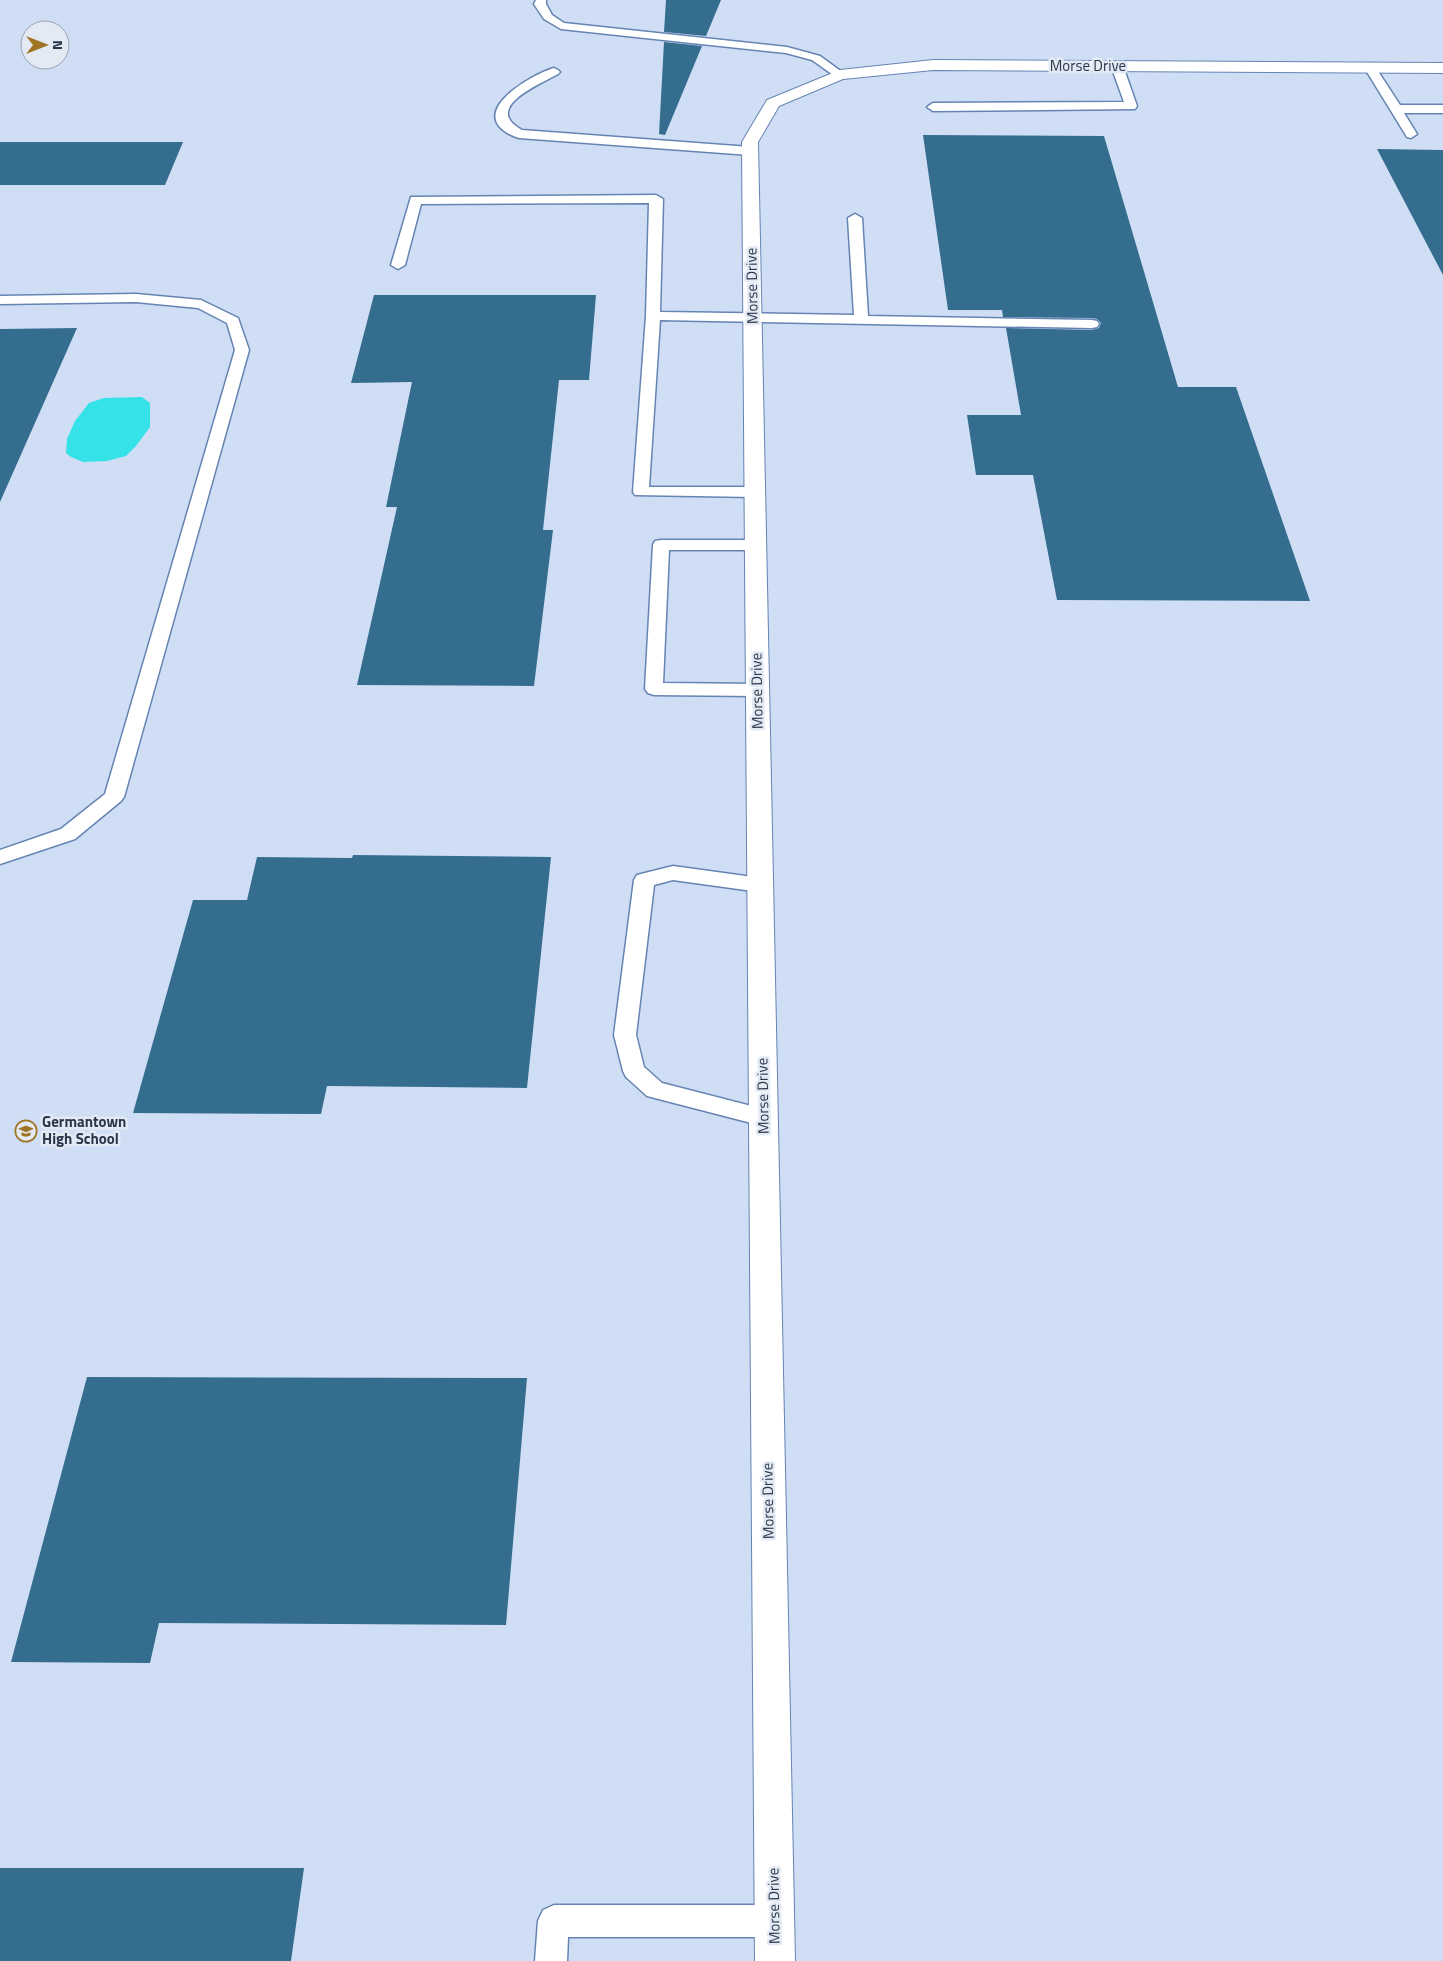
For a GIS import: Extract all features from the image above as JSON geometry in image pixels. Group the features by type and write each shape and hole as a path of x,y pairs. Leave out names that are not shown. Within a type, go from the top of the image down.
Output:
{"street":[{"name":"Morse Drive","path":"775,1961 750,142 772,104 840,75 933,65 1443,68"}],"lane":[{"path":"541,0 540,4 548,17 561,26 787,50 816,58 840,75"},
{"path":"933,107 1131,106 1117,66"},
{"path":"1370,67 1411,134"},
{"path":"554,72 512,97 503,107 500,115 502,122 519,134 750,151"},
{"path":"1397,109 1443,109"},
{"path":"398,265 416,200 656,199 654,316 641,492 755,492"},
{"path":"855,218 861,319"},
{"path":"0,300 136,298 201,304 233,321 242,350 114,797 68,834 0,857"},
{"path":"654,316 752,316 1092,324"},
{"path":"756,545 660,545 654,689 757,690"},
{"path":"760,885 673,873 644,880 625,1035 634,1071 654,1090 763,1117"},
{"path":"551,1961 554,1921 774,1921"}],"shaded area":[{"path":"0,0 1443,0 1443,1961 0,1961"}],"water":[{"path":"142,397 150,403 150,427 126,456 107,461 83,462 66,453 67,439 75,421 89,403 104,398"}],"building":[{"path":"666,0 721,0 706,36 664,32"},
{"path":"664,42 702,46 665,135 659,134"},
{"path":"923,135 1104,136 1178,387 1236,387 1310,601 1057,600 1033,475 976,475 967,415 1021,415 1006,328 1092,330 1099,328 1101,323 1097,319 1092,318 1003,317 1002,310 948,310"},
{"path":"0,142 183,142 165,185 0,185"},
{"path":"1377,149 1443,150 1443,275"},
{"path":"374,295 596,295 589,380 559,380 543,530 553,530 534,686 357,685 397,507 386,507 412,382 351,383"},
{"path":"77,328 0,502 0,329"},
{"path":"353,855 551,857 527,1088 327,1086 321,1114 133,1113 193,900 247,900 257,857 352,858"},
{"path":"87,1377 527,1378 506,1625 159,1623 150,1663 11,1662"},
{"path":"0,1868 304,1868 291,1961 0,1961"}],"place":[{"name":"Germantown High School","path":"26,1131"}]}
